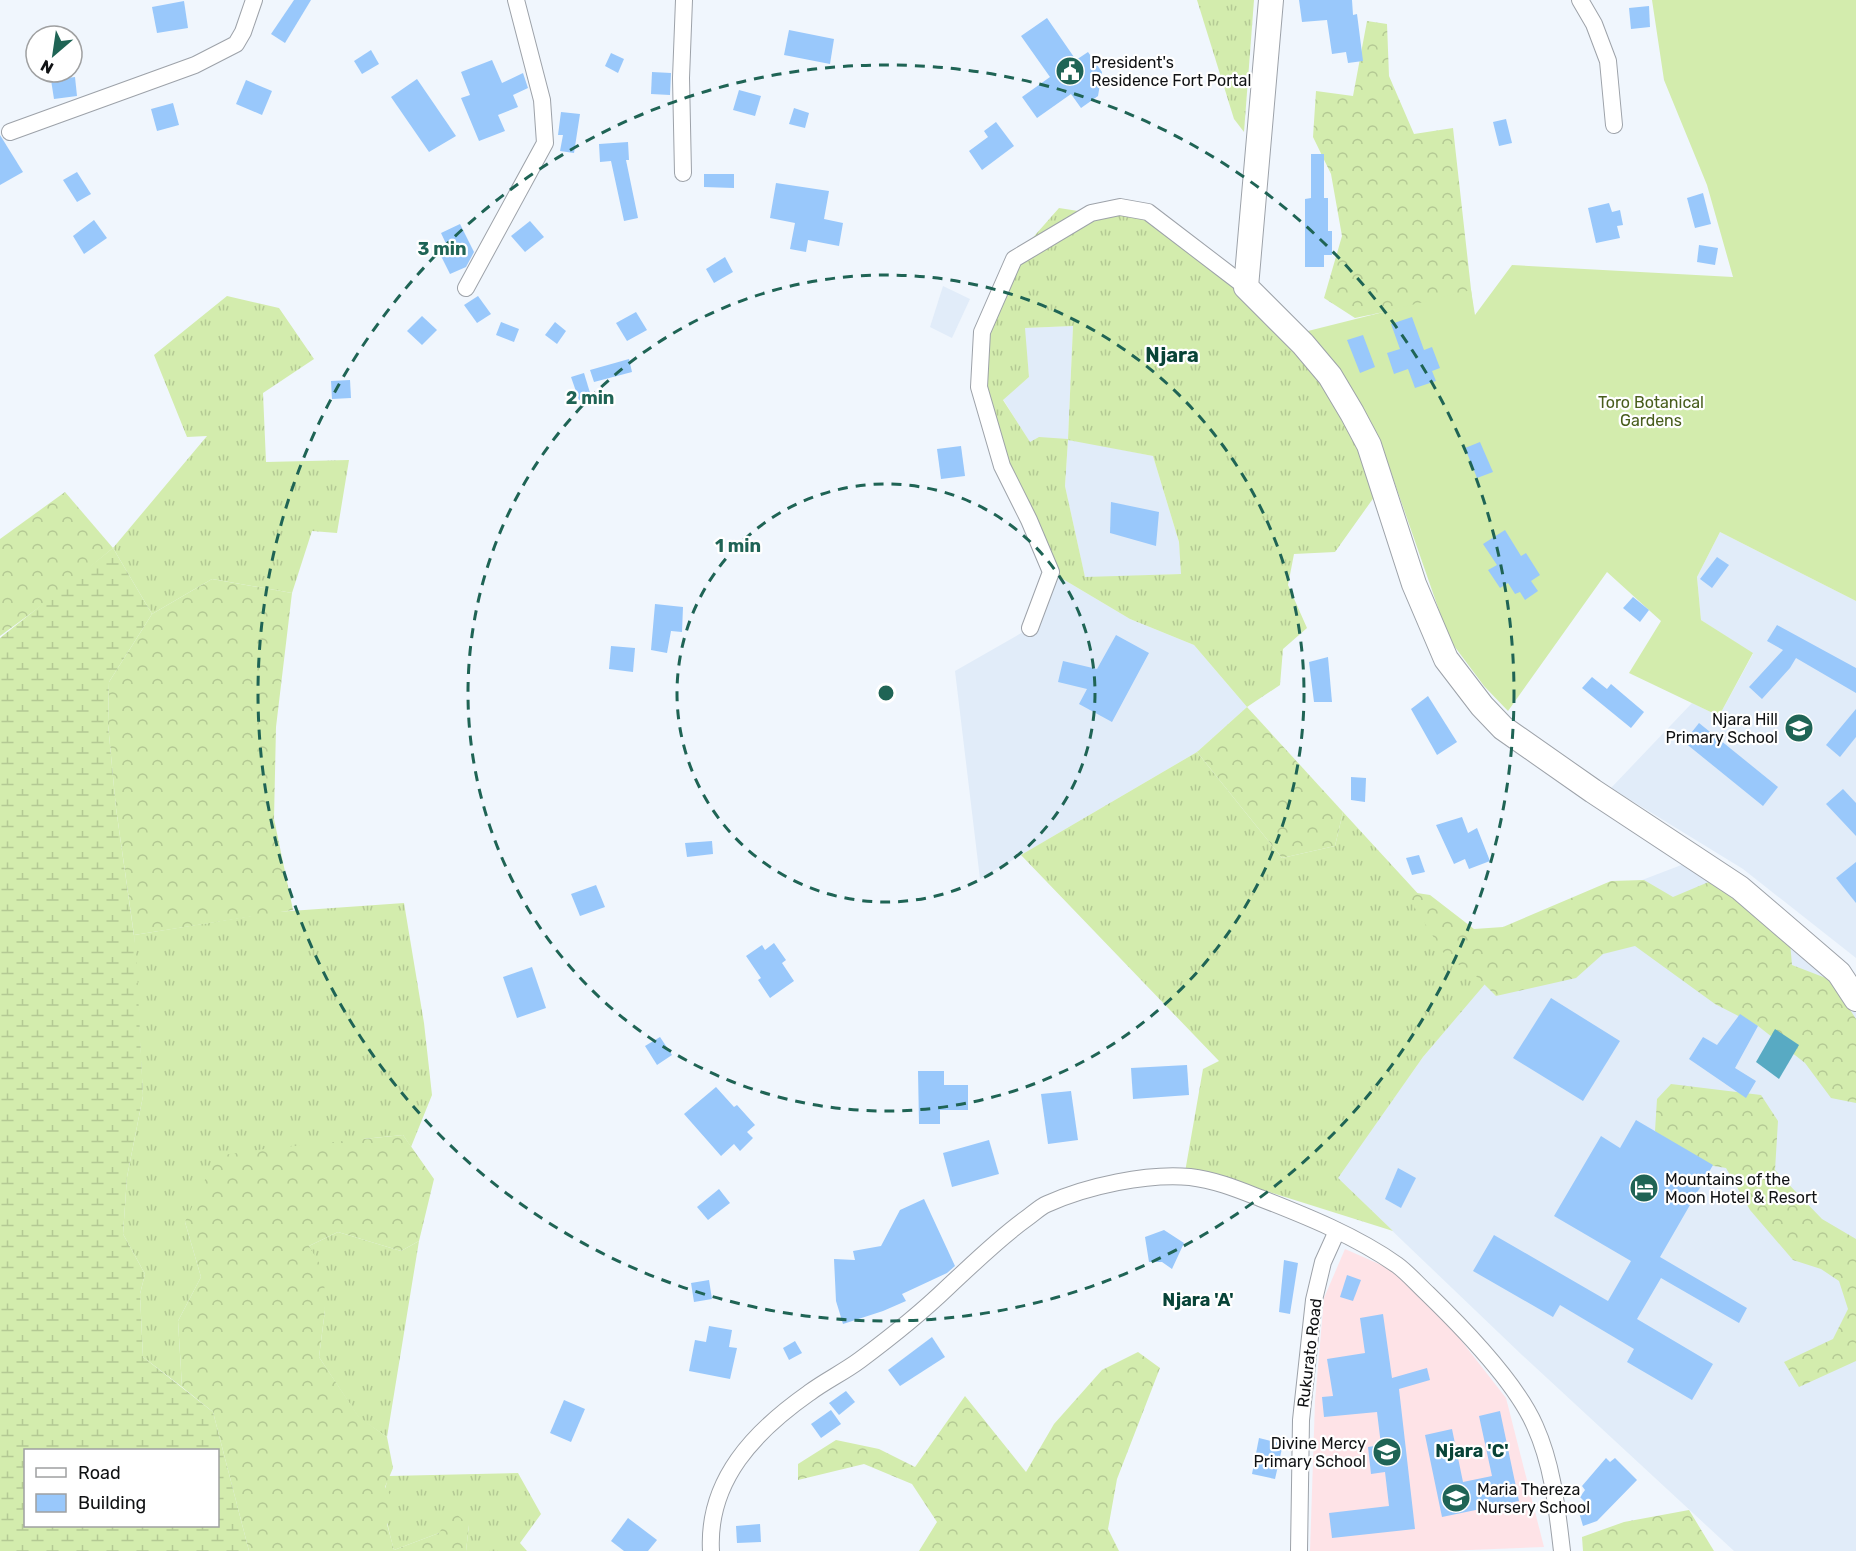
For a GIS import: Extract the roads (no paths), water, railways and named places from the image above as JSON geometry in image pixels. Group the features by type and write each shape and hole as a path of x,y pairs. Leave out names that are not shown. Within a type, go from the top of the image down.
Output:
{"main road":[{"path":"1271,0 1246,287 1317,360 1330,376 1352,413 1369,445 1414,584 1446,659 1482,706 1503,728 1740,888 1839,973 1856,999"}],"street":[{"path":"10,132 195,65 236,44 247,23 254,0"},
{"path":"465,288 545,143 542,100 516,0"},
{"path":"683,173 681,78 684,0"},
{"path":"1580,0 1594,24 1608,61 1614,124"},
{"path":"1030,628 1050,572 1029,520 1002,466 979,387 982,332 1014,259 1091,213 1120,207 1149,212 1246,287"},
{"path":"711,1551 712,1525 720,1495 731,1468 766,1425 810,1392 858,1362 931,1303 1003,1235 1045,1205 1074,1194 1121,1182 1158,1177 1190,1177 1229,1185 1321,1222 1398,1266 1440,1306 1516,1391 1536,1426 1550,1474 1558,1505 1562,1551"},
{"name":"Rukurato Road","path":"1299,1551 1301,1420 1314,1300 1323,1262 1337,1231"}],"water":[{"path":"1775,1029 1799,1045 1779,1079 1756,1062"}],"place":[{"name":"President's Residence Fort Portal","path":"1070,71"},
{"name":"Njara Hill Primary School","path":"1799,728"},
{"name":"Mountains of the Moon Hotel & Resort","path":"1644,1188"},
{"name":"Divine Mercy Primary School","path":"1387,1452"},
{"name":"Maria Thereza Nursery School","path":"1456,1498"}],"district":[{"name":"Njara","path":"1172,355"},
{"name":"Njara 'A'","path":"1198,1300"},
{"name":"Njara 'C'","path":"1472,1451"}],"park label":[{"name":"Toro Botanical Gardens","path":"1651,411"}]}
